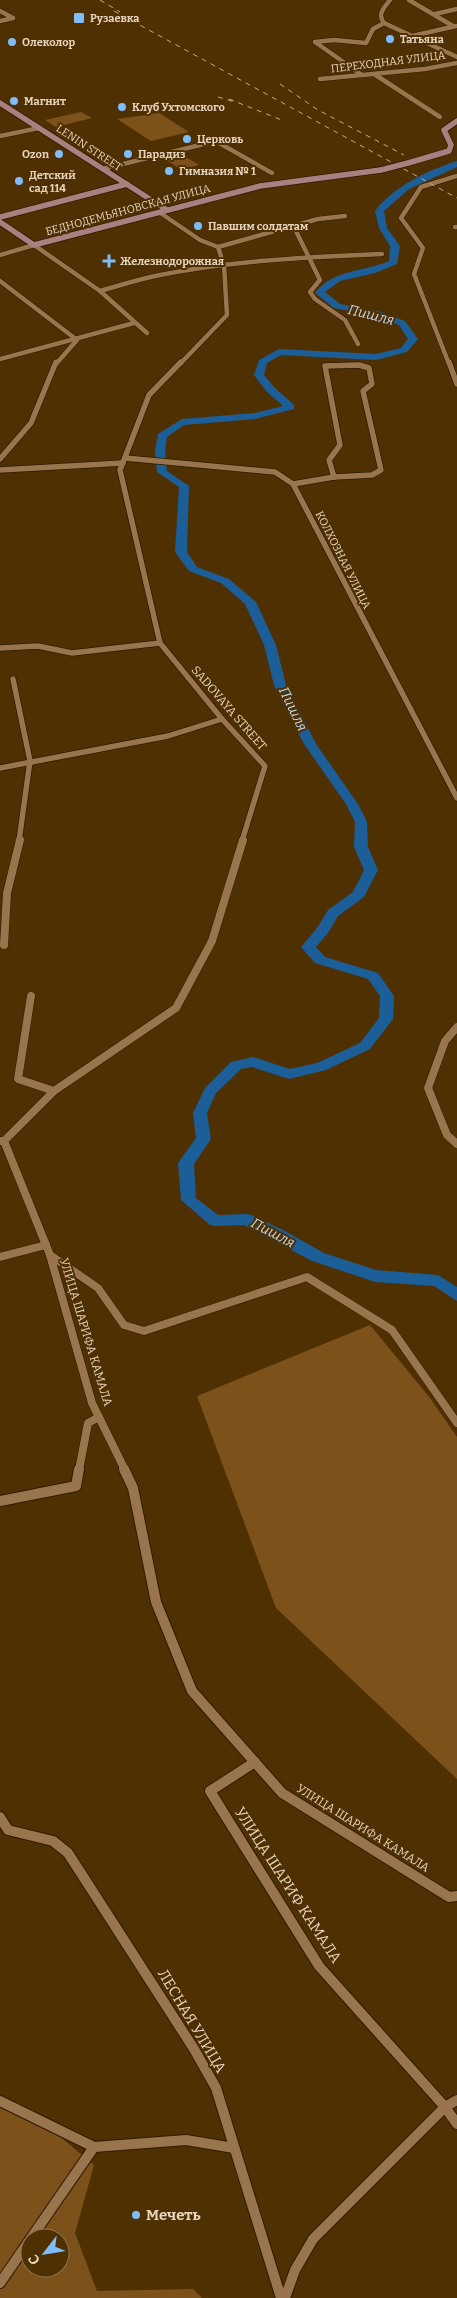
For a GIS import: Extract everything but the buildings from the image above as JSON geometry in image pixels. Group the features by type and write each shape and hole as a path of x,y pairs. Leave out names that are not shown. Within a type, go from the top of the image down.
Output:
{"main road":[{"name":"LENIN STREET","path":"0,103 167,210"},
{"name":"БЕДНОДЕМЬЯНОВСКАЯ УЛИЦА","path":"34,245 260,186 381,170 408,163 449,151 451,144 444,130 446,127 457,122"},
{"path":"0,217 126,184"},
{"path":"0,222 34,245"}],"street":[{"path":"390,0 380,14 380,18 384,23 457,57"},
{"path":"409,0 455,26"},
{"path":"435,14 457,9"},
{"path":"0,12 13,18 0,21"},
{"path":"362,75 315,42 334,40 366,43 373,29 384,23"},
{"path":"412,36 455,26"},
{"name":"ПЕРЕХОДНАЯ УЛИЦА","path":"320,79 457,63"},
{"path":"374,74 440,117"},
{"path":"0,136 39,128"},
{"path":"102,169 212,142 220,143 272,173"},
{"path":"457,176 421,187 401,218 423,248 414,274 457,384"},
{"path":"159,212 200,240 218,247 293,225 318,219 345,216"},
{"path":"293,225 307,257 320,280 310,292 315,299 346,320 358,344"},
{"path":"34,245 100,291 147,333"},
{"name":"БЕДНОДЕМЬЯНОВСКАЯ УЛИЦА","path":"0,255 34,245"},
{"name":"SADOVAYA STREET","path":"2,1141 54,1092 176,1008 212,941 265,766 222,719 160,643 120,470 149,395 227,315 224,265 218,247"},
{"path":"100,291 154,276 224,265 307,257 382,254"},
{"path":"0,281 76,339"},
{"path":"0,359 134,323"},
{"path":"0,459 31,423 57,360 76,339"},
{"path":"0,470 124,461 151,461 275,472 293,484 334,477 372,474 381,470 363,391 372,384 369,368 359,365 325,366 340,445 329,460 334,477"},
{"name":"КОЛХОЗНАЯ УЛИЦА","path":"293,484 457,798"},
{"path":"0,648 38,646 72,653 160,643"},
{"path":"4,946 8,892 19,845 30,761 13,679"},
{"path":"0,768 168,736 222,719"},
{"path":"30,996 18,1078 54,1092"},
{"path":"457,1027 445,1041 428,1088 447,1135 457,1144"},
{"name":"УЛИЦА ШАРИФА КАМАЛА","path":"2,1141 50,1255 92,1403 133,1488 156,1602 192,1691 282,1793 449,1897 457,1896"},
{"path":"0,1256 46,1245"},
{"path":"50,1255 98,1288 124,1325 144,1331 307,1277 392,1330 457,1423"},
{"path":"0,1501 76,1486 88,1423 99,1417"},
{"name":"УЛИЦА ШАРИФ КАМАЛА","path":"255,1762 210,1792 319,1966 445,2106 457,2124"},
{"name":"ЛЕСНАЯ УЛИЦА","path":"0,1817 8,1830 53,1841 68,1854 194,2049 216,2088 281,2298"},
{"path":"285,2298 295,2270 313,2240 445,2106 457,2100"},
{"path":"0,2102 94,2147 186,2140 234,2148"},
{"path":"0,2283 94,2147"}],"shaded area":[{"path":"81,112 92,118 56,127 45,120"},
{"path":"159,113 189,132 151,141 117,119"},
{"path":"179,153 199,165 180,169 162,157"},
{"path":"370,1325 430,1398 457,1437 457,1779 276,1608 197,1396"},
{"path":"0,2106 45,2124 94,2165 75,2233 97,2291 193,2289 202,2298 0,2298"}],"waterway":[{"name":"Пишля","path":"457,164 406,187 379,211 383,228 395,246 394,262 372,271 343,276 331,282 320,293 337,306 378,314 402,323 413,339 404,350 376,357 279,352 262,362 259,375 271,390 290,407 255,416 182,422 162,436 160,451 162,472 184,486 181,552 193,569 225,581 250,602 270,645 280,685 310,744 352,804 361,822 361,847 371,870 359,894 333,913 323,930 308,947 320,960 373,976 387,996 386,1019 365,1046 321,1067 289,1074 253,1062 236,1065 210,1091 200,1113 204,1139 186,1163 189,1200 215,1221 246,1219 278,1234 318,1257 375,1276 438,1281 457,1295"}],"railway":[{"path":"100,0 120,12"},
{"path":"114,11 457,198"},
{"path":"280,84 318,110 404,155"},
{"path":"218,97 235,102"},
{"path":"229,99 284,121"}],"place":[{"name":"Рузаевка","path":"79,18"},
{"name":"Татьяна","path":"390,39"},
{"name":"Олеколор","path":"12,42"},
{"name":"Магнит","path":"14,101"},
{"name":"Клуб Ухтомского","path":"122,107"},
{"name":"Церковь","path":"187,139"},
{"name":"Ozon","path":"59,154"},
{"name":"Парадиз","path":"128,154"},
{"name":"Гимназия № 1","path":"169,171"},
{"name":"Детский сад 114","path":"19,181"},
{"name":"Павшим солдатам","path":"198,226"},
{"name":"Железнодорожная","path":"109,261"},
{"name":"Мечеть","path":"136,2215"}]}
